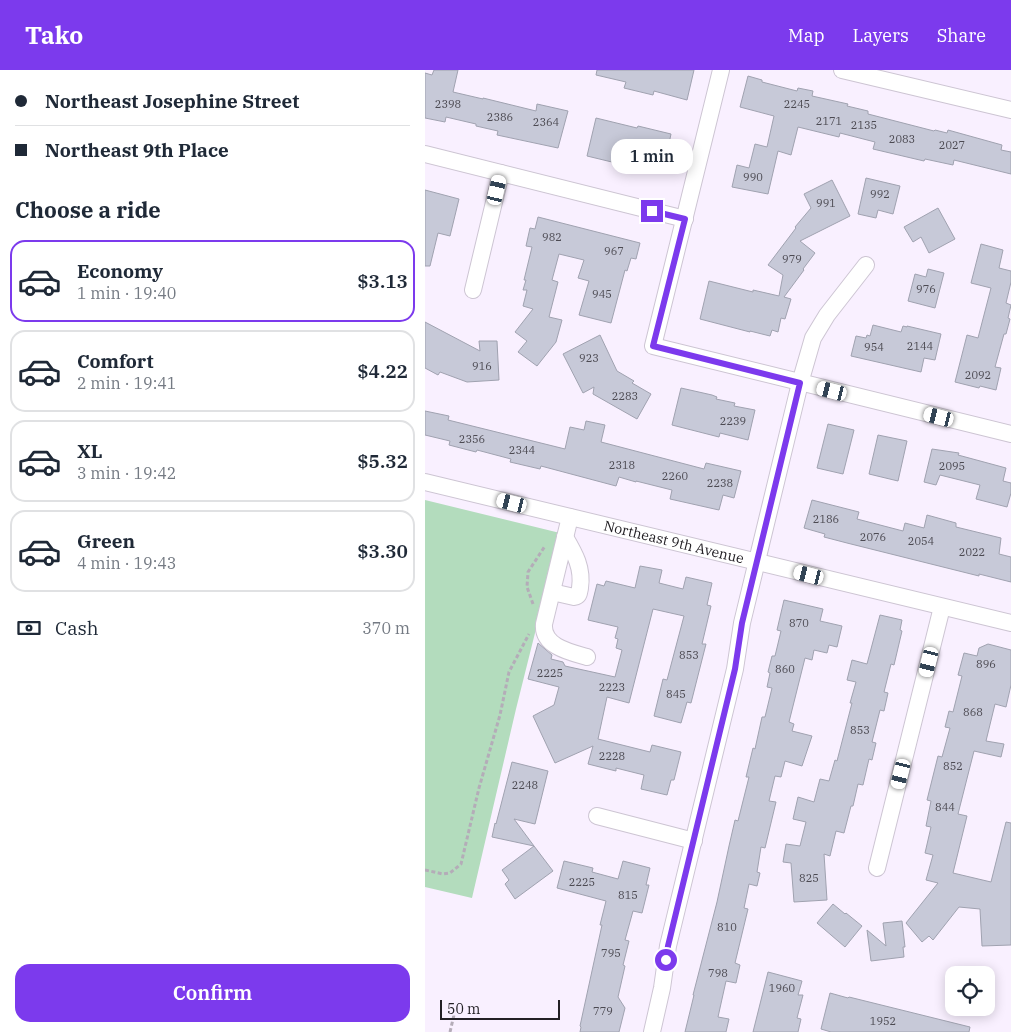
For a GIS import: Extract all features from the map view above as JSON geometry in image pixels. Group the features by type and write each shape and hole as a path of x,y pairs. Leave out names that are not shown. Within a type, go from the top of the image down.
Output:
{"street":[{"path":"721,70 653,346 1011,434"},
{"path":"845,70 1011,110"},
{"path":"425,154 685,219"},
{"path":"473,290 501,173"},
{"path":"652,1032 662,988 668,946 735,669 742,623 800,383 813,338 827,315 866,265"},
{"name":"Northeast 9th Avenue","path":"425,482 1011,623"},
{"path":"570,517 543,630 550,642 560,648 587,657"},
{"path":"552,592 574,598 579,595 581,570 577,557 565,537"},
{"path":"877,868 942,607"},
{"path":"597,816 694,841"}],"path":[{"path":"534,609 527,587 527,572 547,543"},
{"path":"425,870 443,874 450,873 461,864 479,788 500,716 509,672 530,632"},
{"path":"450,1032 454,1015"}],"green space":[{"path":"425,500 560,533 516,709 472,898 425,887"}],"building":[{"path":"434,70 458,70 453,92 536,111 537,104 568,111 558,148 497,135 498,131 446,117 445,122 425,118 425,73 432,75"},
{"path":"597,70 694,70 687,100 654,91 653,95 624,88 626,82 596,75"},
{"path":"748,76 762,80 762,82 797,91 798,88 813,91 812,96 848,104 847,106 868,111 868,114 934,131 947,133 948,130 1002,145 1001,150 1011,152 1011,174 954,160 953,165 925,159 924,161 873,149 875,142 840,133 839,137 798,127 791,155 778,151 768,194 732,187 737,165 749,168 755,144 767,147 774,116 740,107"},
{"path":"596,118 671,134 667,153 661,152 659,163 648,160 645,170 587,156"},
{"path":"866,178 900,186 893,214 878,210 876,218 858,214"},
{"path":"832,180 850,216 800,241 815,253 784,297 791,299 785,319 781,318 778,332 772,330 770,336 700,319 709,281 753,292 753,290 779,296 783,275 768,265 811,208 804,194"},
{"path":"425,190 459,199 450,236 438,233 430,266 425,266"},
{"path":"938,208 955,239 929,253 921,237 913,242 904,227"},
{"path":"538,217 640,243 636,259 631,258 627,271 625,270 611,323 579,315 589,281 578,278 584,260 559,254 552,280 558,282 549,317 562,320 556,342 537,366 518,352 527,341 515,332 533,309 523,306 527,290 523,290 532,247 526,246 530,228 535,229"},
{"path":"981,244 1003,250 999,268 1011,271 1011,282 1006,303 1011,305 1008,318 1010,319 995,367 1001,368 996,390 955,382 967,335 978,338 991,288 971,283"},
{"path":"928,269 944,273 935,308 908,301 915,274 926,277"},
{"path":"425,322 480,351 479,341 497,341 499,380 467,382 440,372 438,375 425,368"},
{"path":"873,325 901,332 903,326 907,326 941,334 935,360 924,358 921,372 851,356 856,336 866,338 867,335 870,336"},
{"path":"600,335 617,371 634,381 632,383 651,394 637,419 593,394 594,387 583,393 563,354"},
{"path":"681,388 712,395 717,397 716,399 735,403 734,406 755,410 748,440 720,433 719,437 672,425"},
{"path":"425,411 449,416 448,420 565,449 570,427 584,430 586,421 605,425 601,442 704,469 706,463 741,471 734,498 723,495 719,510 670,499 672,490 636,481 619,477 616,486 541,466 540,469 510,462 511,459 449,445 450,441 425,435"},
{"path":"828,424 854,430 843,474 817,468"},
{"path":"878,435 907,441 898,481 869,474"},
{"path":"932,449 959,453 958,455 1006,468 1003,481 1011,483 1011,493 1007,507 976,499 980,485 940,475 936,485 924,482"},
{"path":"812,500 859,512 857,519 903,531 905,523 924,528 927,515 956,523 956,527 1001,538 999,554 1011,557 1011,582 979,574 979,576 824,537 825,534 804,528"},
{"path":"640,566 662,570 659,583 683,589 686,577 712,583 707,605 711,606 702,644 706,644 691,703 687,702 681,723 654,716 663,679 667,680 684,616 653,609 629,703 607,697 598,739 650,752 652,745 681,752 674,780 671,780 667,795 641,789 644,775 588,764 593,746 555,763 533,716 554,705 559,687 528,679 538,643 552,655 551,659 563,662 565,666 615,677 622,650 616,648 618,639 615,638 618,627 588,620 597,584 604,586 606,581 635,588"},
{"path":"784,600 823,609 820,621 842,626 837,647 829,645 827,653 814,650 812,660 805,658 789,722 794,724 792,731 812,736 802,766 785,761 781,777 775,776 769,801 776,802 765,848 761,847 757,872 760,873 757,886 749,884 744,908 748,909 735,963 740,965 736,983 726,981 718,1017 729,1019 726,1032 685,1032 735,820 738,821 749,777 746,777 753,748 755,749 762,717 765,717 772,688 767,687 770,673 768,672 772,656 775,656 781,631 777,630"},
{"path":"880,615 902,620 900,630 902,631 894,665 891,664 884,692 888,693 884,711 880,710 872,742 876,743 872,760 869,759 863,785 858,784 844,833 836,831 830,856 824,854 827,900 794,902 791,863 783,862 786,844 800,846 806,822 793,819 798,797 814,802 820,779 829,781 835,760 837,761 856,682 847,680 852,660 867,664"},
{"path":"988,644 1011,650 1011,685 1006,707 995,704 986,741 1004,744 1001,757 974,751 958,814 967,816 953,873 991,882 1006,822 1011,823 1011,945 982,946 980,909 959,907 933,940 929,936 922,942 906,923 938,883 926,880 933,855 925,853 931,827 926,826 931,801 927,800 938,756 942,757 950,728 945,727 949,711 953,712 962,676 958,675 964,653 977,656 979,648"},
{"path":"512,762 548,771 535,824 514,819 534,846 492,837"},
{"path":"534,846 553,871 515,899 505,884 509,880 502,870"},
{"path":"564,861 593,868 592,872 618,879 623,861 650,868 646,885 649,885 642,913 633,911 625,940 629,941 618,997 625,1008 619,1032 580,1032 606,901 557,888"},
{"path":"833,904 862,926 845,947 817,923"},
{"path":"902,921 905,947 903,947 904,957 871,961 867,930 886,946 883,923"},
{"path":"768,972 802,981 798,995 803,995 797,1018 801,1019 798,1032 753,1032"},
{"path":"830,993 970,1027 969,1032 831,1032 821,1029"}],"route":[{"path":"652,211 685,219 653,346 800,383 742,623 735,669 666,960"}]}
